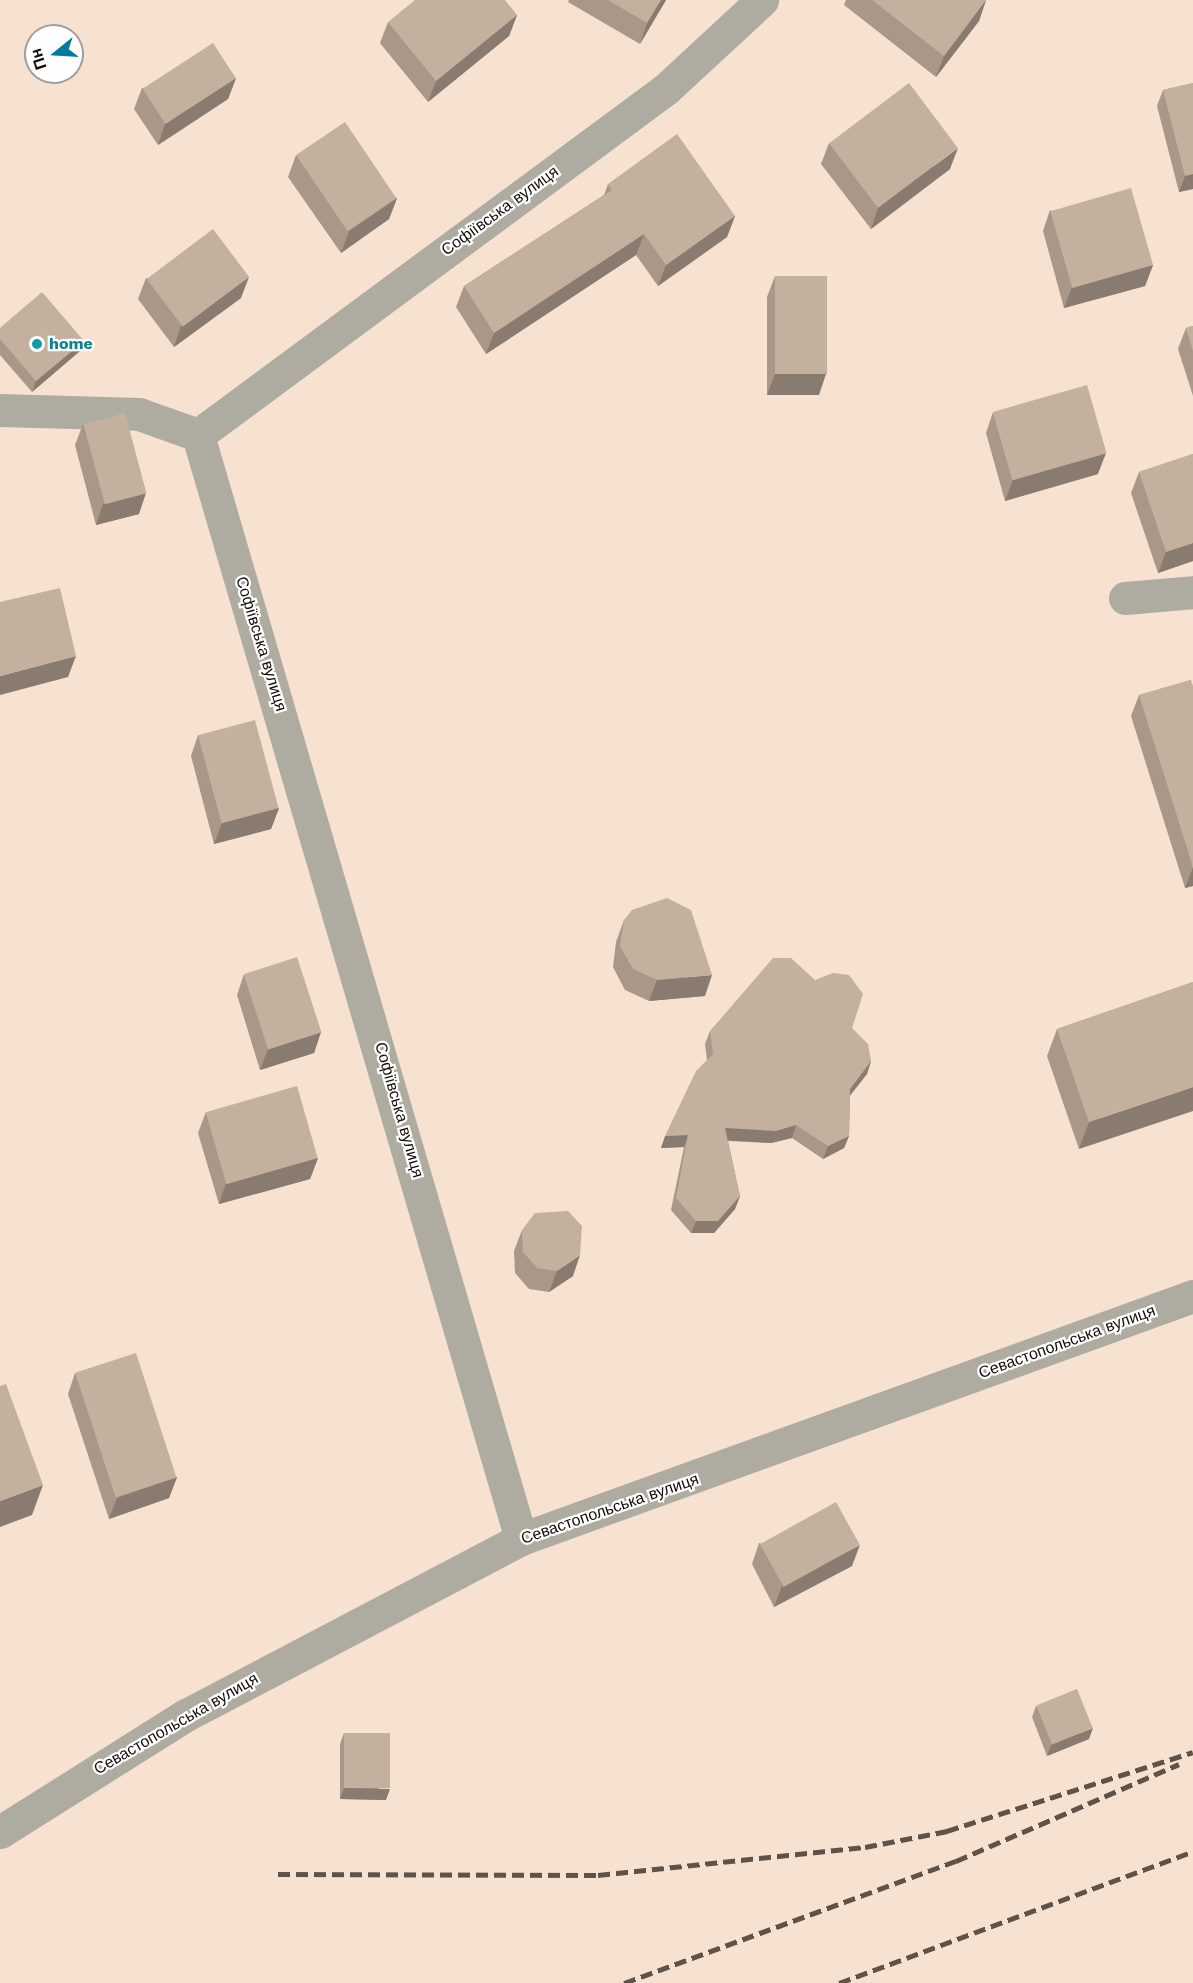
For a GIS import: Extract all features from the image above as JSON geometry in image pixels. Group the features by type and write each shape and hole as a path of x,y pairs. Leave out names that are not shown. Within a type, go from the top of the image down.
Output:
{"street":[{"name":"Софіївська вулиця","path":"521,1539 198,435 666,89 762,0"},
{"path":"0,410 139,414 198,435"},
{"path":"1125,598 1193,592"},
{"name":"Севастопольська вулиця","path":"0,1832 186,1715 521,1539 1193,1296"}],"building":[{"path":"415,0 505,0 517,15 436,81 388,22"},
{"path":"608,0 661,0 647,23"},
{"path":"872,0 986,0 944,56"},
{"path":"213,43 236,78 165,124 143,89"},
{"path":"909,83 958,148 878,208 829,143"},
{"path":"1193,83 1193,174 1185,176 1163,90"},
{"path":"345,122 396,198 348,231 296,155"},
{"path":"677,134 735,216 666,265 644,234 494,333 464,286 612,190 608,184"},
{"path":"1131,188 1153,265 1072,288 1050,211"},
{"path":"213,229 249,277 183,327 147,279"},
{"path":"775,276 827,276 827,374 775,374"},
{"name":"home","path":"42,292 84,341 36,381 0,339 0,328"},
{"path":"1193,326 1193,351 1186,328"},
{"path":"1087,385 1107,453 1012,480 993,412"},
{"path":"125,413 146,493 105,504 83,424"},
{"path":"1193,454 1193,543 1166,552 1139,472"},
{"path":"60,588 76,656 0,676 0,602"},
{"path":"1191,680 1193,686 1193,867 1139,695"},
{"path":"255,720 279,808 222,823 198,735"},
{"path":"667,898 691,910 712,975 657,980 633,969 620,946 624,920 632,910"},
{"path":"297,957 321,1032 268,1049 244,974"},
{"path":"773,958 791,958 815,980 833,973 849,975 863,994 852,1028 868,1044 871,1061 850,1089 849,1136 828,1146 796,1125 776,1131 725,1128 740,1196 718,1221 696,1221 676,1198 688,1135 665,1136 696,1071 713,1054 710,1031"},
{"path":"1193,982 1193,1087 1089,1122 1057,1029"},
{"path":"297,1086 318,1158 226,1184 206,1112"},
{"path":"568,1211 582,1226 580,1255 557,1271 537,1268 523,1252 522,1230 535,1213"},
{"path":"136,1353 176,1478 116,1497 75,1373"},
{"path":"6,1384 43,1485 0,1501 0,1386"},
{"path":"836,1502 860,1545 784,1587 760,1544"},
{"path":"1077,1689 1093,1728 1052,1744 1036,1705"},
{"path":"344,1733 390,1733 390,1788 344,1788"}],"railway":[{"path":"278,1874 598,1875 865,1847 947,1831 1193,1752"},
{"path":"624,1983 956,1861 1179,1764"},
{"path":"839,1983 1193,1851"}],"place":[{"name":"home","path":"37,344"}]}
